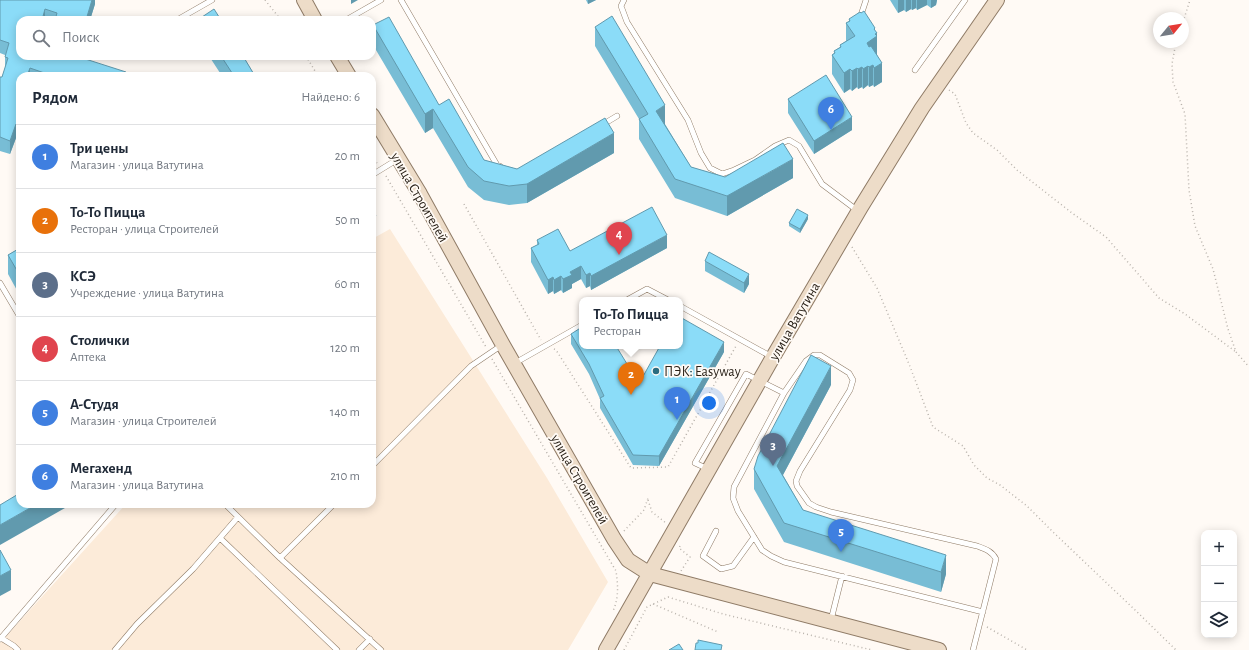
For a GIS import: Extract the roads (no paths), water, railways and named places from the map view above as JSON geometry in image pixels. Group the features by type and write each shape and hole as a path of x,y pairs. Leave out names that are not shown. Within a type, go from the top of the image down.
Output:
{"street":[{"path":"304,0 313,16"},
{"name":"улица Ватутина","path":"606,650 858,211 938,84 997,0"},
{"path":"339,60 347,72"},
{"name":"улица Строителей","path":"376,122 420,194 503,345 614,539 628,560 650,574 939,650"}],"lane":[{"path":"184,16 212,0"},
{"path":"353,16 381,0"},
{"path":"401,0 497,165 503,167"},
{"path":"624,0 621,6 626,22 688,120 710,168 722,174 734,170 755,160 775,146 789,140 799,146 822,184 858,211"},
{"path":"859,25 866,0"},
{"path":"914,70 965,0"},
{"path":"597,128 617,116"},
{"path":"376,172 398,159"},
{"path":"0,283 16,310"},
{"path":"633,297 648,289 663,297"},
{"path":"683,308 773,357"},
{"path":"514,364 579,327"},
{"path":"376,462 471,366 503,345"},
{"path":"973,650 983,612 996,559 989,550 831,512 816,507 809,503 797,486 796,481 800,471 850,390 853,380 849,373 820,356 814,355 806,361 784,393 734,487 733,498 738,510 762,550 784,562 983,612"},
{"path":"760,381 784,393"},
{"path":"18,650 0,638 113,508"},
{"path":"229,508 280,558 381,650"},
{"path":"280,558 330,508"},
{"path":"115,650 142,619 193,569 238,517"},
{"path":"716,531 703,556 721,568 733,566 754,537"},
{"path":"220,538 337,650"},
{"path":"830,621 842,576"},
{"path":"359,650 370,639"}],"place":[{"name":"Мегахенд","path":"831,130"},
{"name":"Столички","path":"619,255"},
{"name":"ПЭК: Easyway","path":"656,371"},
{"name":"То-То Пицца","path":"631,395"},
{"name":"Три цены","path":"677,420"},
{"name":"КСЭ","path":"773,466"},
{"name":"А-Студя","path":"841,552"}]}
